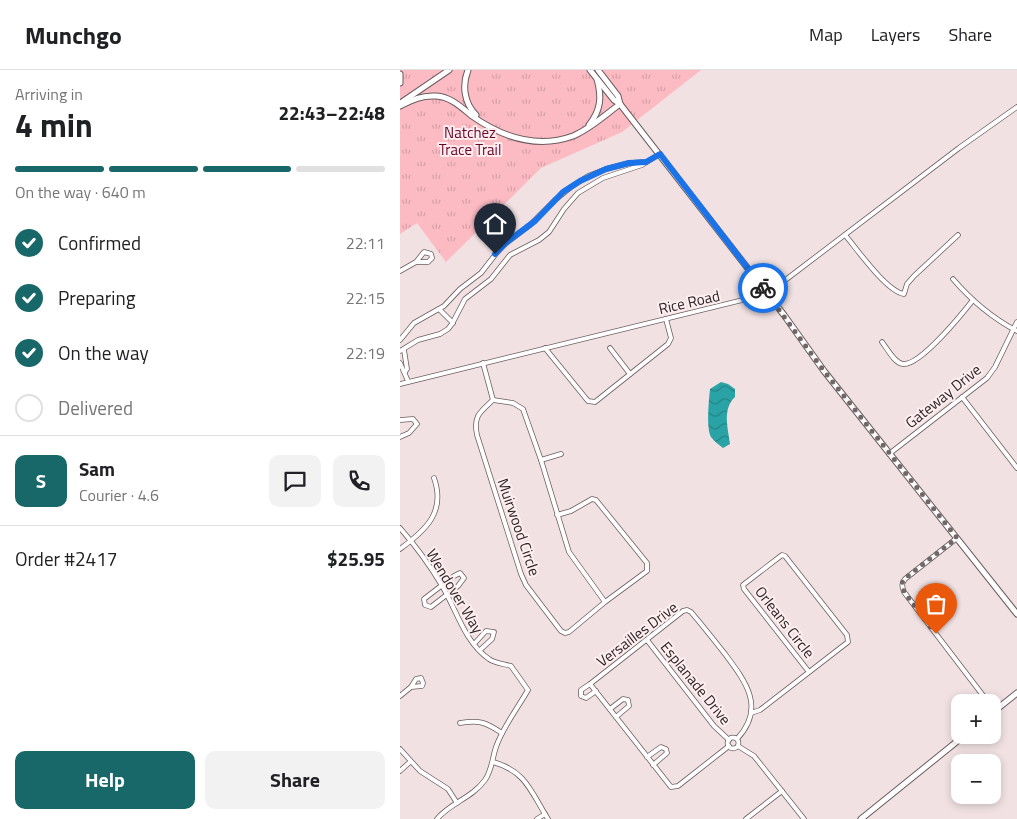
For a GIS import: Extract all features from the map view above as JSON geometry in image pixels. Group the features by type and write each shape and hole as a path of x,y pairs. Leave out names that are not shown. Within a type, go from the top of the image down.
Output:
{"main road":[{"path":"400,105 449,70"},
{"path":"468,70 465,79 465,95 470,108 479,120"},
{"path":"590,70 660,154 768,294 818,363 1017,614"},
{"path":"598,70 618,96 620,104"},
{"path":"400,74 400,83"},
{"path":"583,131 593,119 599,107 600,95 597,79"},
{"path":"400,105 421,97 439,96 451,100 506,136 533,141 560,139 583,131 620,104"},
{"path":"1001,705 1017,693"},
{"path":"861,819 954,744"}],"street":[{"name":"Rice Road","path":"400,384 768,294 959,148 1017,107"},
{"path":"405,372 407,369 402,351 418,340 444,332 453,322 465,299 491,279 504,261 515,251 539,240 549,232 569,203 585,188 610,175 642,165 660,154"},
{"path":"400,340 414,323 439,309 481,272 507,242 535,221 563,192 580,181 608,168 640,161 646,162"},
{"path":"608,168 610,175"},
{"path":"580,181 585,188"},
{"path":"845,235 889,285 898,293 904,294 904,289 914,276 958,235"},
{"path":"495,254 504,261"},
{"path":"400,271 416,262"},
{"path":"953,279 972,300 1015,330"},
{"path":"882,342 898,362 904,364 912,362 939,340 972,300"},
{"path":"439,309 453,322"},
{"path":"546,348 588,401 595,402 668,344 671,338 666,319"},
{"name":"Gateway Drive","path":"889,454 987,378 1015,330 1017,322"},
{"path":"610,348 630,374"},
{"path":"400,363 408,382"},
{"path":"483,363 493,400 513,403 522,409 541,460 569,552 605,602 646,571 647,563 596,500 592,499 579,507 558,515"},
{"path":"962,397 1017,468"},
{"name":"Muirwood Circle","path":"493,400 477,417 476,430 521,574 526,584 561,631 565,633 569,632 605,602"},
{"path":"400,420 413,419 417,424 409,433 400,437"},
{"path":"541,460 561,454"},
{"path":"400,549 429,524 436,514 438,487 434,478"},
{"name":"Wendover Way","path":"400,528 411,540 442,585 474,644 489,660 511,666 528,690 502,733 495,749 493,762 484,781 472,794 437,819"},
{"path":"957,538 904,579 902,587 982,694"},
{"name":"Orleans Circle","path":"751,713 760,710 848,642 846,634 782,555 743,585 809,672"},
{"path":"460,573 463,576 462,582 431,607 424,602 424,599 442,585 456,574 460,573"},
{"name":"Versailles Drive","path":"729,746 675,788 669,786 590,684 683,611 687,610 691,612 746,684 751,699 751,713"},
{"path":"474,644 486,631 494,632 492,638 480,650"},
{"name":"Esplanade Drive","path":"647,640 714,726 729,740"},
{"path":"590,684 581,690 581,696 586,698 596,691"},
{"path":"400,696 411,688"},
{"path":"610,709 623,699 628,700 627,708 616,716"},
{"path":"738,746 737,739 745,728 751,713"},
{"path":"460,723 475,720 487,723 502,733"},
{"path":"737,739 729,740 729,746 733,748 738,746 754,756 804,819"},
{"path":"648,757 661,747 666,749 665,756 653,765"},
{"path":"400,748 410,762 428,777 448,789 457,803"},
{"path":"400,771 410,762"},
{"path":"493,762 507,766 523,779 548,819"},
{"path":"746,819 782,791"},
{"path":"537,819 545,814"}],"green space":[{"name":"Natchez Trace Trail","path":"400,70 701,70 622,132 541,168 446,262 417,223 400,234"}],"water":[{"path":"721,382 735,389 735,397 728,407 727,413 730,444 723,448 711,437 708,420 710,389"}],"way so far":[{"path":"763,288 806,348 957,538 904,579 902,583 904,592 936,634"}],"route":[{"path":"495,254 507,242 535,221 563,192 588,176 619,165 640,161 646,162 660,154 763,288"}]}
